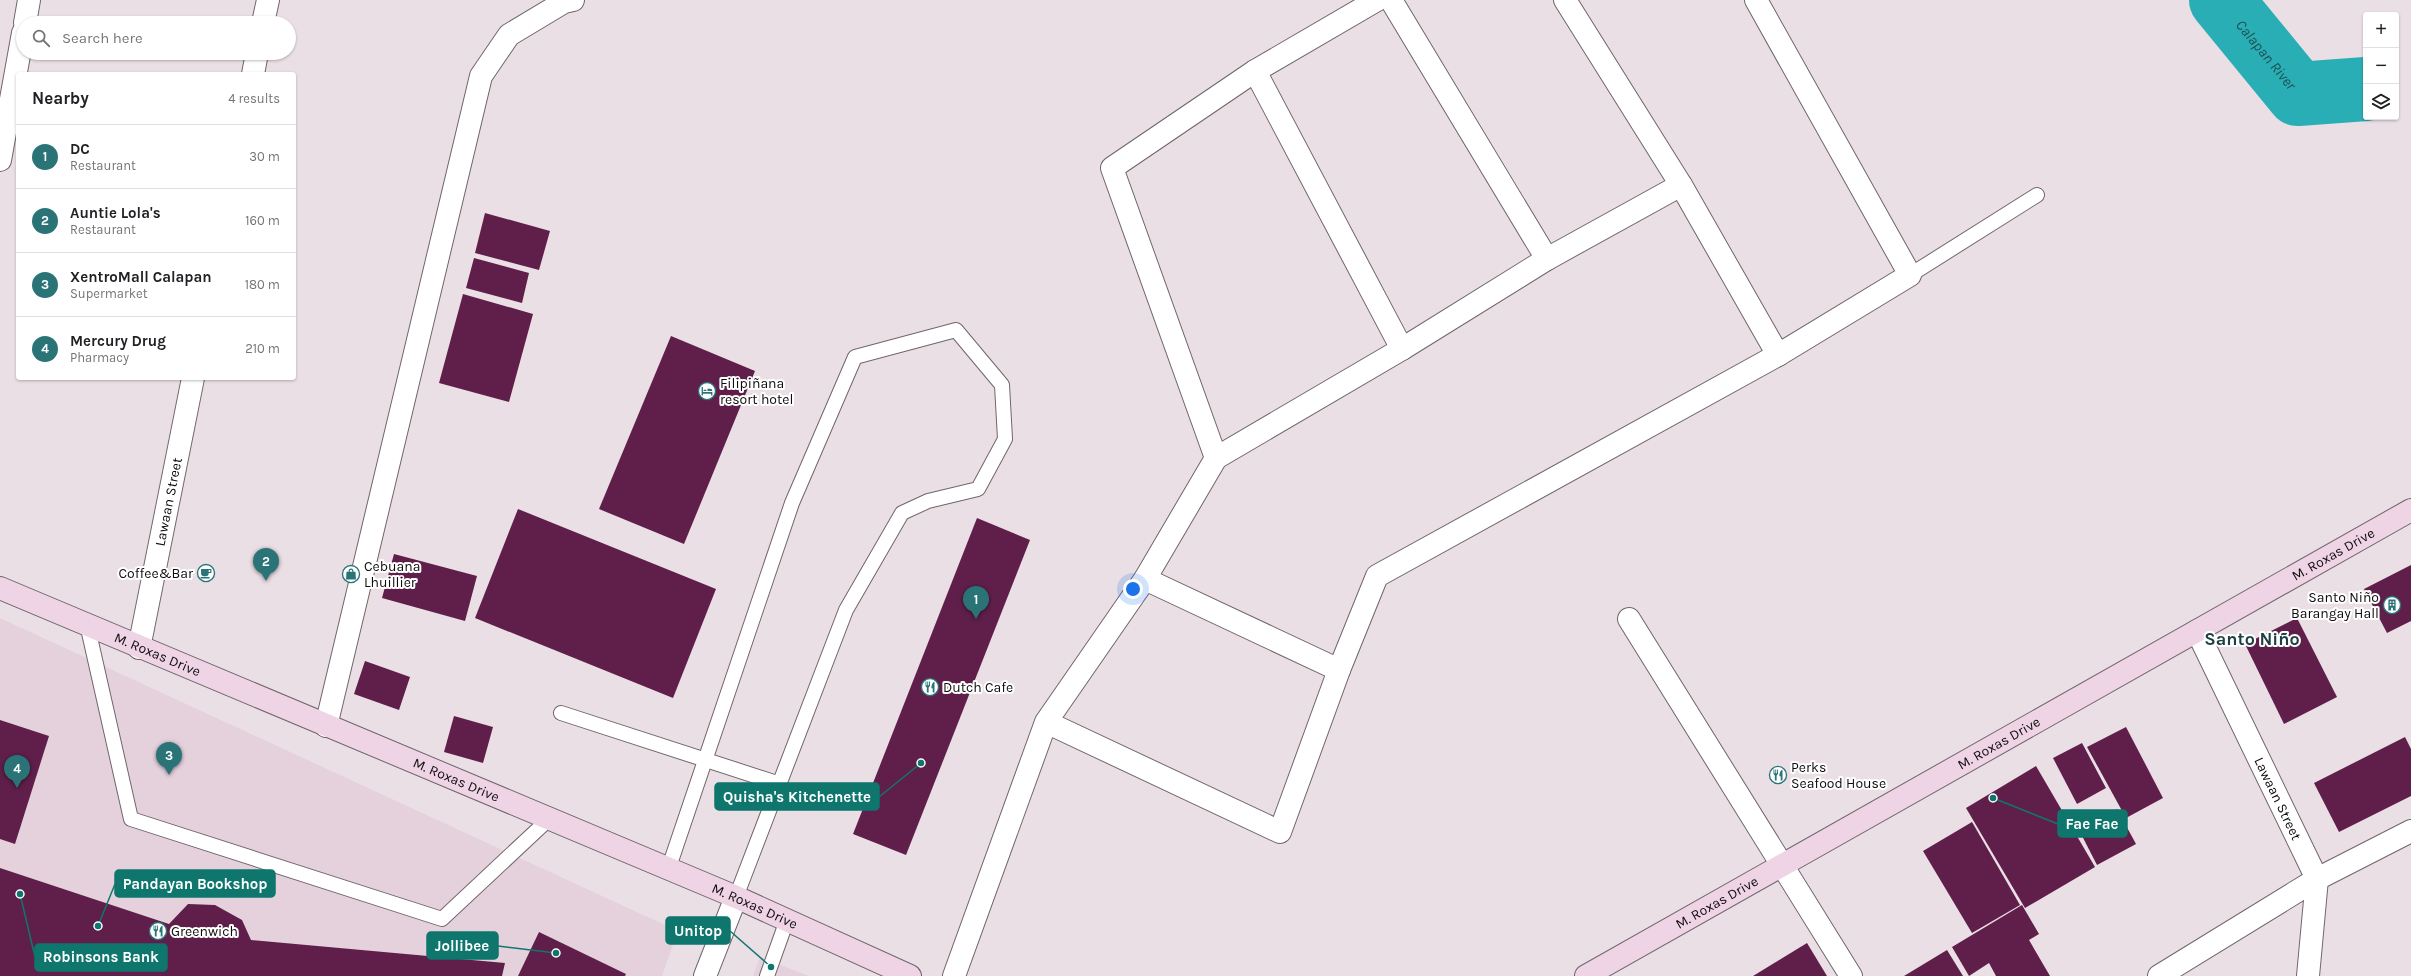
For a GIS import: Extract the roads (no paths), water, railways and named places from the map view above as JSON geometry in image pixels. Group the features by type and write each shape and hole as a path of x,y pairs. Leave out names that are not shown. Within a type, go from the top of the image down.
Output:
{"main road":[{"name":"M. Roxas Drive","path":"1586,976 2411,510"},
{"name":"M. Roxas Drive","path":"0,588 87,624 139,648 550,818 668,870 736,897 910,976"}],"street":[{"path":"26,16 29,0"},
{"path":"265,16 268,0"},
{"path":"326,726 482,76 509,35 564,2 573,0"},
{"path":"1216,458 1112,168 1254,71 1377,0"},
{"path":"1391,0 1547,258"},
{"path":"1565,0 1682,185 1778,355"},
{"path":"1046,722 1280,832 1338,670 1377,576 1778,355 1910,275 1756,0"},
{"path":"0,160 18,60"},
{"path":"253,72 256,60"},
{"path":"1254,71 1402,349"},
{"path":"954,976 1046,722 1145,579 1216,458 1402,349 1547,258 1682,185"},
{"name":"Lawaan Street","path":"139,648 193,380"},
{"path":"1145,579 1338,670"},
{"path":"1630,619 1784,865 1851,976"},
{"name":"Lawaan Street","path":"2197,631 2317,879"},
{"path":"2159,976 2317,879 2411,831"},
{"path":"2308,976 2317,879"},
{"path":"705,976 736,897"}],"lane":[{"path":"1910,275 2038,195"},
{"path":"668,870 704,758 792,503 855,357 956,330 1002,385 1004,439 978,489 928,501 902,513 846,610 736,897"},
{"path":"87,624 132,819 442,919 550,818"},
{"path":"561,713 704,758 780,784"},
{"path":"767,976 787,920"}],"waterway":[{"name":"Calapan River","path":"2221,0 2298,94 2363,89"}],"place":[{"name":"Filipiñana resort hotel","path":"707,391"},
{"name":"Coffee&Bar","path":"206,573"},
{"name":"Cebuana Lhuillier","path":"351,574"},
{"name":"Auntie Lola's","path":"266,581"},
{"name":"Santo Niño Barangay Hall","path":"2392,605"},
{"name":"DC","path":"976,619"},
{"name":"Dutch Cafe","path":"930,687"},
{"name":"Quisha's Kitchenette","path":"921,763"},
{"name":"XentroMall Calapan","path":"169,775"},
{"name":"Perks Seafood House","path":"1778,775"},
{"name":"Mercury Drug","path":"17,788"},
{"name":"Fae Fae","path":"1993,798"},
{"name":"Robinsons Bank","path":"20,894"},
{"name":"Pandayan Bookshop","path":"98,926"},
{"name":"Greenwich","path":"158,931"},
{"name":"Jollibee","path":"556,953"},
{"name":"Unitop","path":"771,967"}],"district":[{"name":"Santo Niño","path":"2252,639"}]}
